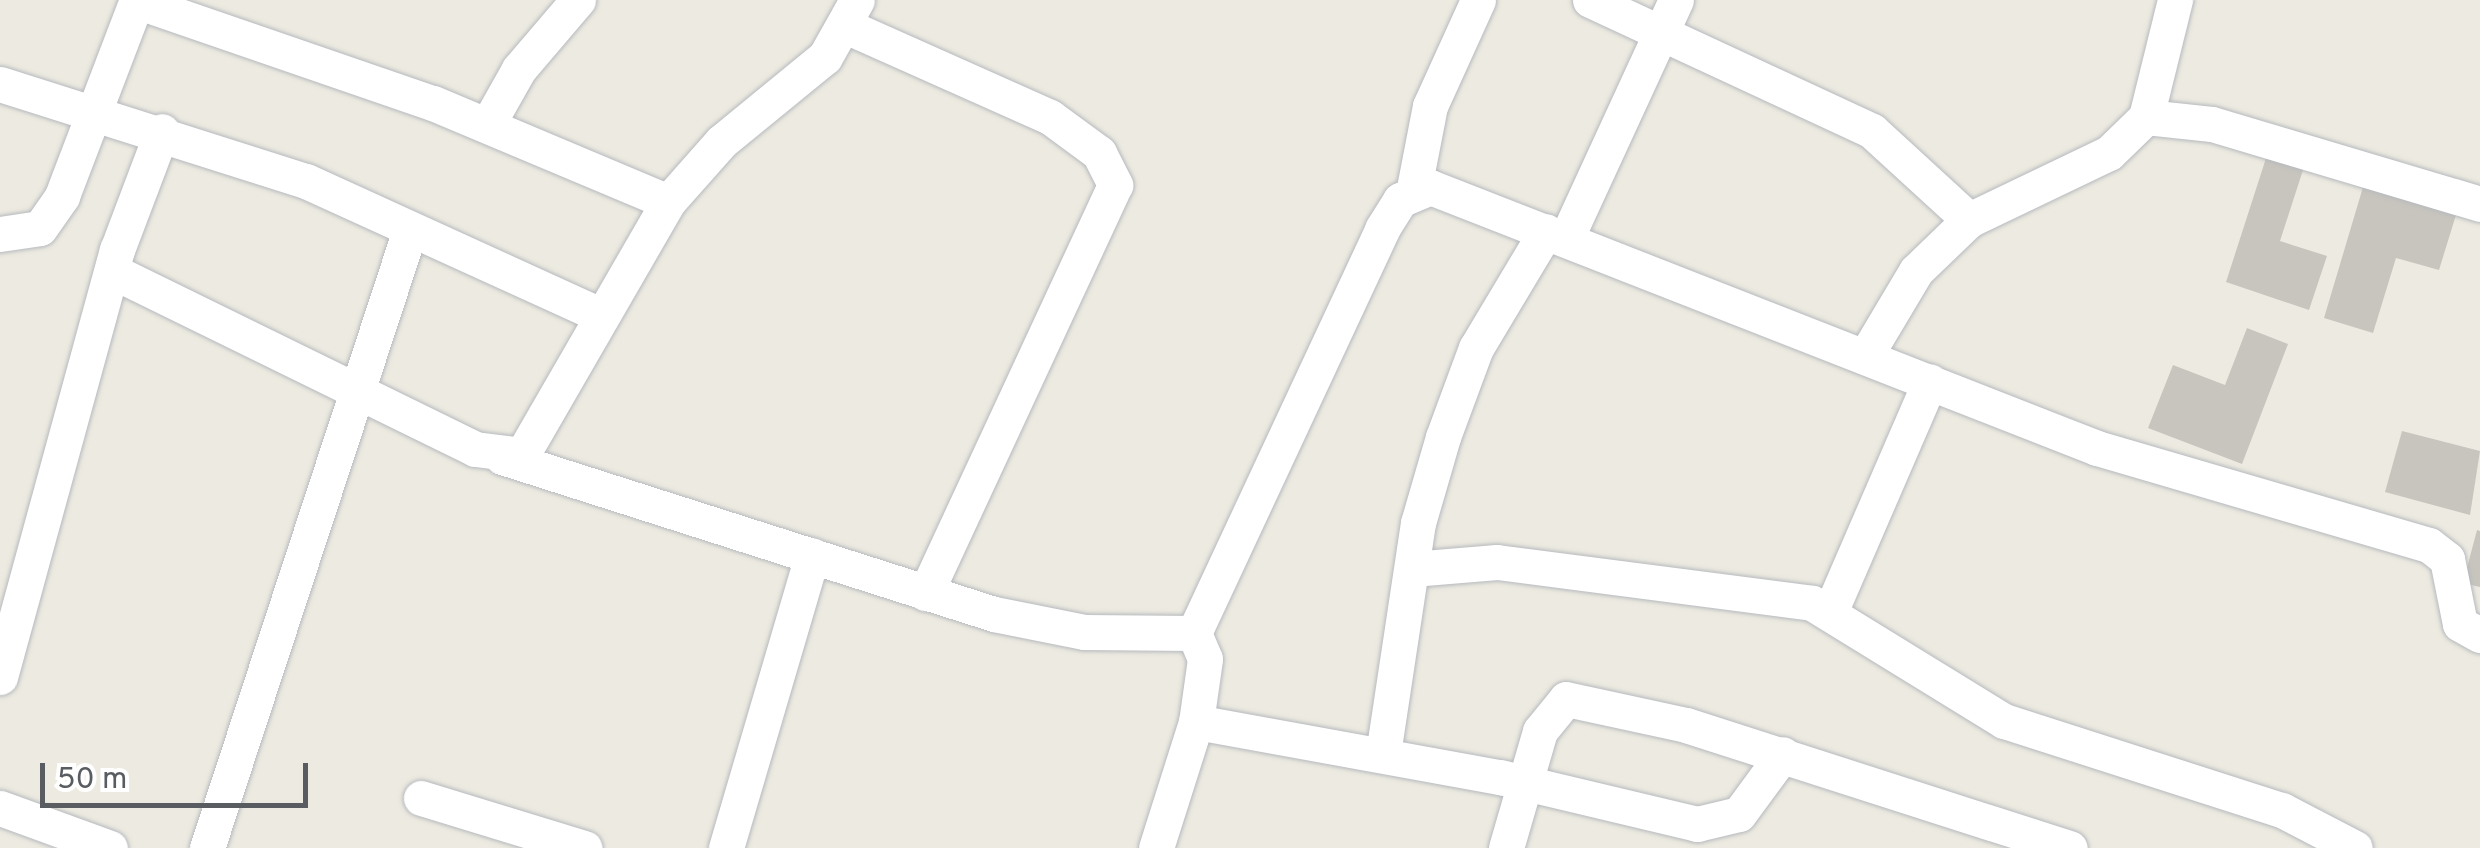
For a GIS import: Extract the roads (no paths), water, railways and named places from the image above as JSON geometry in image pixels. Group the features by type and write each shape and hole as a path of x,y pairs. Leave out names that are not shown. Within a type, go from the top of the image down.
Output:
{"street":[{"path":"0,234 40,228 101,110 137,0 488,124 668,202"},
{"path":"488,124 519,69 578,0"},
{"path":"1156,848 1196,722 1205,659 1194,633 1382,229 1414,188 1430,106 1478,0"},
{"path":"1590,0 1872,131 1969,220"},
{"path":"1383,754 1412,569 1462,381 1556,235 1676,0"},
{"path":"1866,356 1916,271 1969,220 2109,153 2146,117 2175,0"},
{"path":"502,457 537,441 600,315 668,202 852,13 1050,118 1098,153 1115,185 926,593"},
{"path":"0,84 101,110 162,131 410,230 600,315"},
{"path":"2146,117 2212,124 2480,204"},
{"path":"0,677 112,271 162,131"},
{"path":"1414,188 1556,235 2098,448 2430,544 2447,559 2460,624 2480,636"},
{"path":"207,848 354,382 410,230"},
{"path":"112,271 354,382 502,457 926,593 1084,632 1194,633"},
{"path":"1831,610 1930,381"},
{"path":"726,848 812,555"},
{"path":"1412,569 1497,562 1831,610 2004,721 2282,810 2355,848"},
{"path":"1506,848 1552,706 1566,699 1783,754 2070,848"},
{"path":"1196,722 1527,782 1715,835 1748,804 1783,754"},
{"path":"421,798 585,848"},
{"path":"0,808 110,848"}]}
